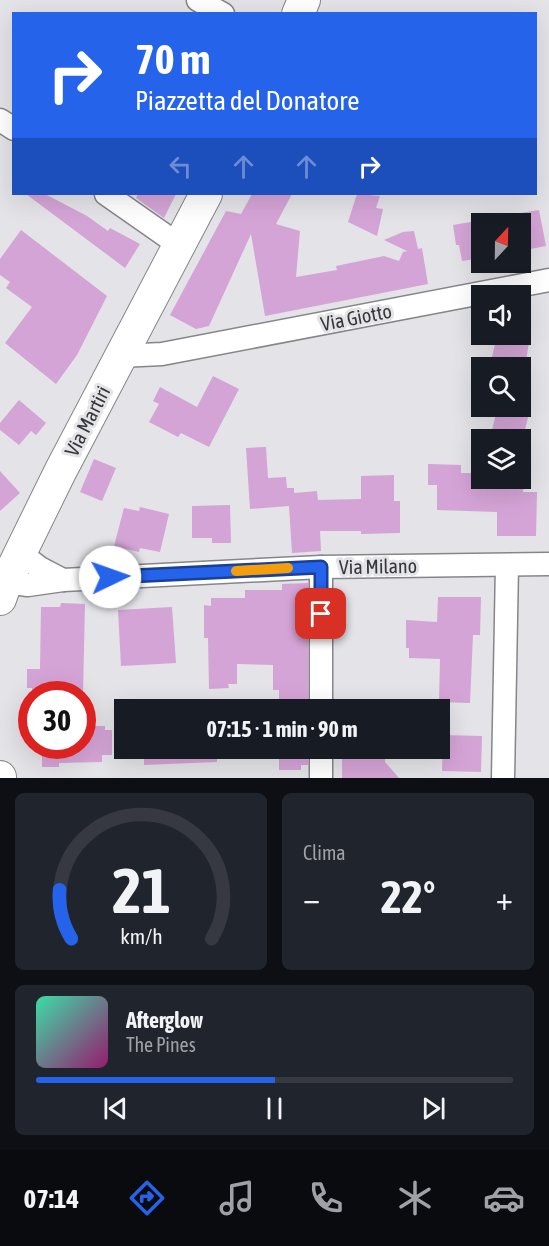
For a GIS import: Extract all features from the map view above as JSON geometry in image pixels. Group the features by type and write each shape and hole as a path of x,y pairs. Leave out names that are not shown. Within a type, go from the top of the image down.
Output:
{"street":[{"path":"198,0 219,12"},
{"path":"107,195 179,245"},
{"name":"Via Martiri","path":"3,591 126,344 205,195"},
{"name":"Via Giotto","path":"126,344 162,354 549,280"},
{"path":"20,553 63,580"},
{"name":"Via Milano","path":"3,591 63,580 321,567 549,564"},
{"path":"503,778 507,565"},
{"path":"321,567 321,699"},
{"path":"321,759 321,778"}],"building":[{"path":"27,195 47,195 87,216 108,231 110,228 140,244 125,268"},
{"path":"138,195 176,195 164,218 136,198"},
{"path":"251,195 291,195 276,224 300,231 296,277 337,270 336,266 384,256 399,261 403,252 407,251 384,240 403,232 414,231 418,249 422,248 428,284 265,316 251,234 209,326 196,329 170,315 226,211 241,214"},
{"path":"357,195 380,196 376,208 383,209 377,236 348,222"},
{"path":"539,210 546,246 531,249 531,213 520,213"},
{"path":"471,222 471,260 462,261 459,245 456,245 453,225"},
{"path":"21,230 107,296 77,355 56,384 5,343 32,307 6,288 10,282 0,275 0,259"},
{"path":"495,345 529,345 527,357 492,357"},
{"path":"213,376 239,389 209,447 181,433 178,437 149,422 159,404 153,401 160,387 197,407"},
{"path":"19,400 46,423 36,435 31,431 19,445 0,430 0,423"},
{"path":"495,417 528,417 525,429 492,429"},
{"path":"266,447 268,478 286,477 287,488 294,488 294,493 317,491 318,500 361,499 361,476 394,475 394,501 400,501 400,533 361,534 361,531 320,531 321,551 292,553 289,506 250,509 246,448"},
{"path":"94,459 116,468 102,501 80,492"},
{"path":"428,464 461,465 461,473 471,473 471,489 523,489 523,492 537,492 536,536 497,536 497,512 437,510 437,485 428,485"},
{"path":"0,471 20,493 0,511"},
{"path":"230,505 231,543 212,543 212,538 192,538 192,506"},
{"path":"140,507 169,514 160,552 140,548 139,552 114,546 124,508 139,511"},
{"path":"308,583 308,699 279,699 279,690 273,690 273,665 237,664 237,684 228,684 229,688 209,689 208,638 204,638 204,605 211,606 211,598 245,598 245,590 282,590 282,584"},
{"path":"438,597 481,597 480,635 473,635 470,703 450,702 450,699 439,699 440,659 409,658 409,648 406,648 406,620 437,622"},
{"path":"61,603 85,604 83,681 27,681 27,669 40,669 41,607 60,607"},
{"path":"172,607 176,663 121,666 118,610"},
{"path":"96,726 105,726 105,730 112,730 112,755 102,755 102,762 59,763 59,767 42,767 42,759 96,759"},
{"path":"450,735 482,736 481,772 442,771 442,759 450,759"},
{"path":"144,759 217,759 217,762 144,765"},
{"path":"279,759 308,759 308,765 301,765 301,770 279,770"},
{"path":"342,759 385,759 399,778 342,778"}],"slow traffic":[{"path":"236,571 288,568"}],"route":[{"path":"110,577 321,567 321,614"}]}
